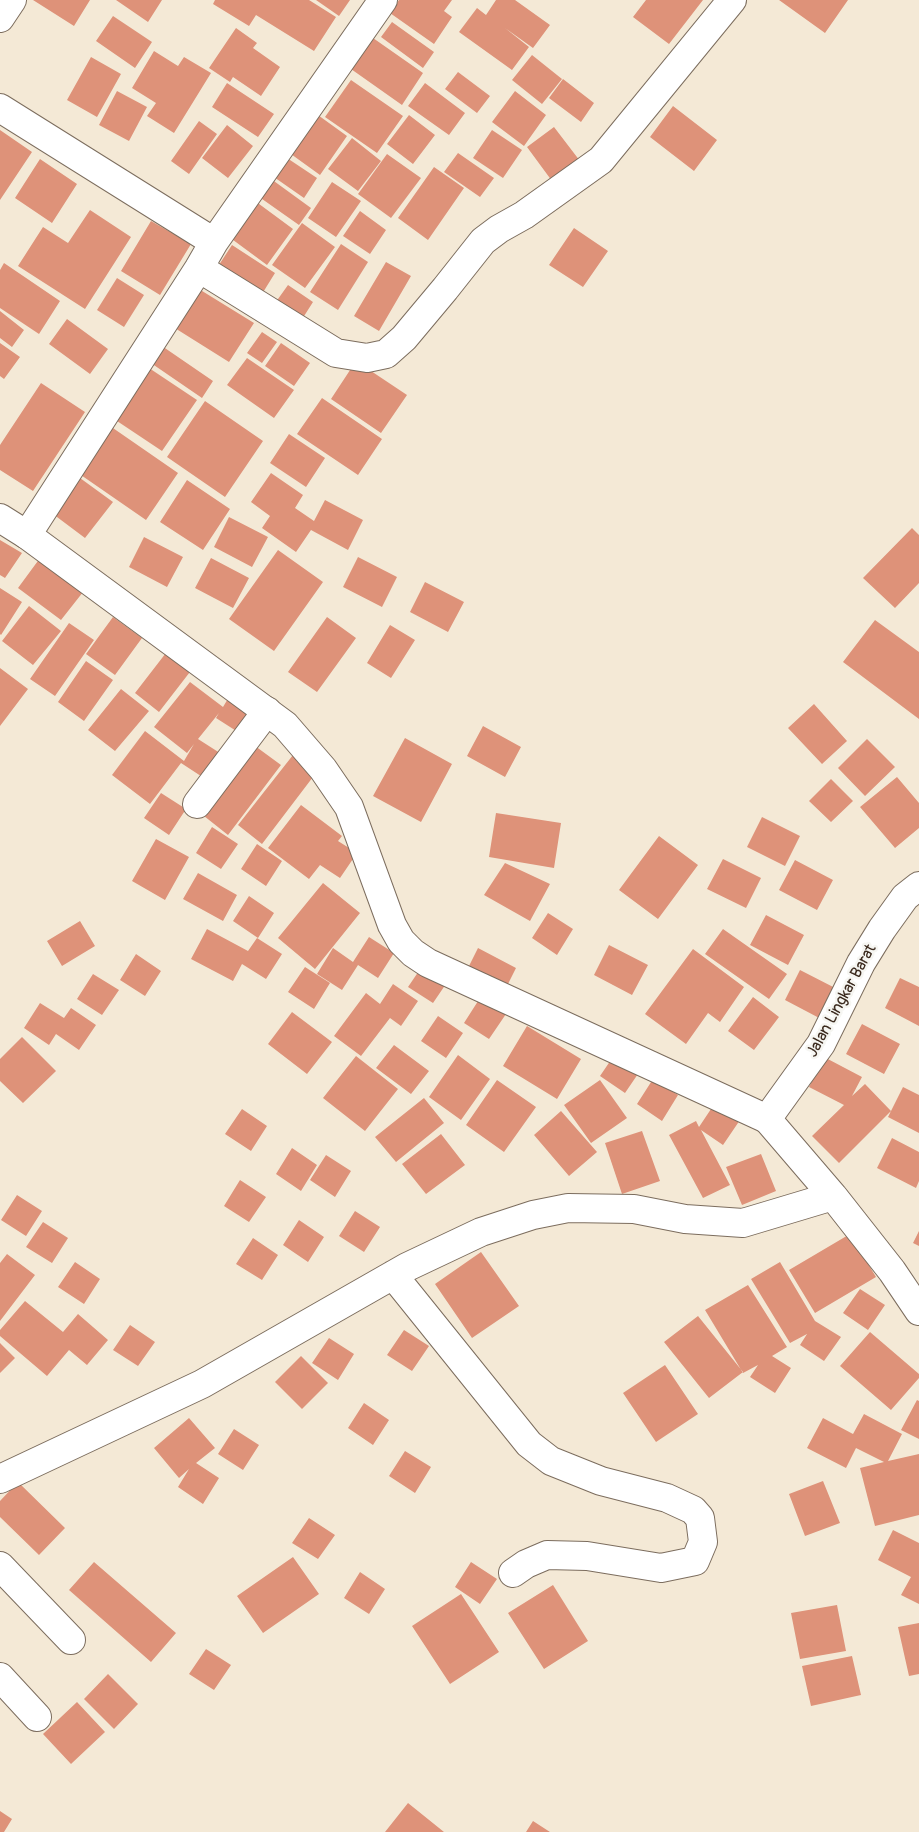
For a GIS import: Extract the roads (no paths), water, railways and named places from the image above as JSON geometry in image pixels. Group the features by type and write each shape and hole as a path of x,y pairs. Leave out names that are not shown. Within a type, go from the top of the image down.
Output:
{"street":[{"path":"0,18 12,0"},
{"path":"27,535 214,242 382,0"},
{"path":"199,268 336,354 367,358 386,354 404,338 483,241 499,228 524,215 600,160 732,0"},
{"path":"0,108 214,242"},
{"path":"0,518 27,535 285,725 308,750 349,807 392,925 401,940 413,953 428,963 767,1119 833,1196 892,1271 919,1312"},
{"path":"197,804 267,712"},
{"name":"Jalan Lingkar Barat","path":"767,1119 821,1044 861,963 882,929 905,897 919,886"},
{"path":"0,1479 202,1384 393,1275 442,1249 481,1232 533,1215 568,1208 634,1209 685,1220 742,1223 833,1196"},
{"path":"393,1275 529,1444 551,1461 601,1481 667,1498 693,1510 700,1518 703,1542 695,1561 661,1568 587,1556 547,1555 526,1564 513,1573"},
{"path":"0,1566 72,1640"},
{"path":"0,1677 37,1717"}]}
